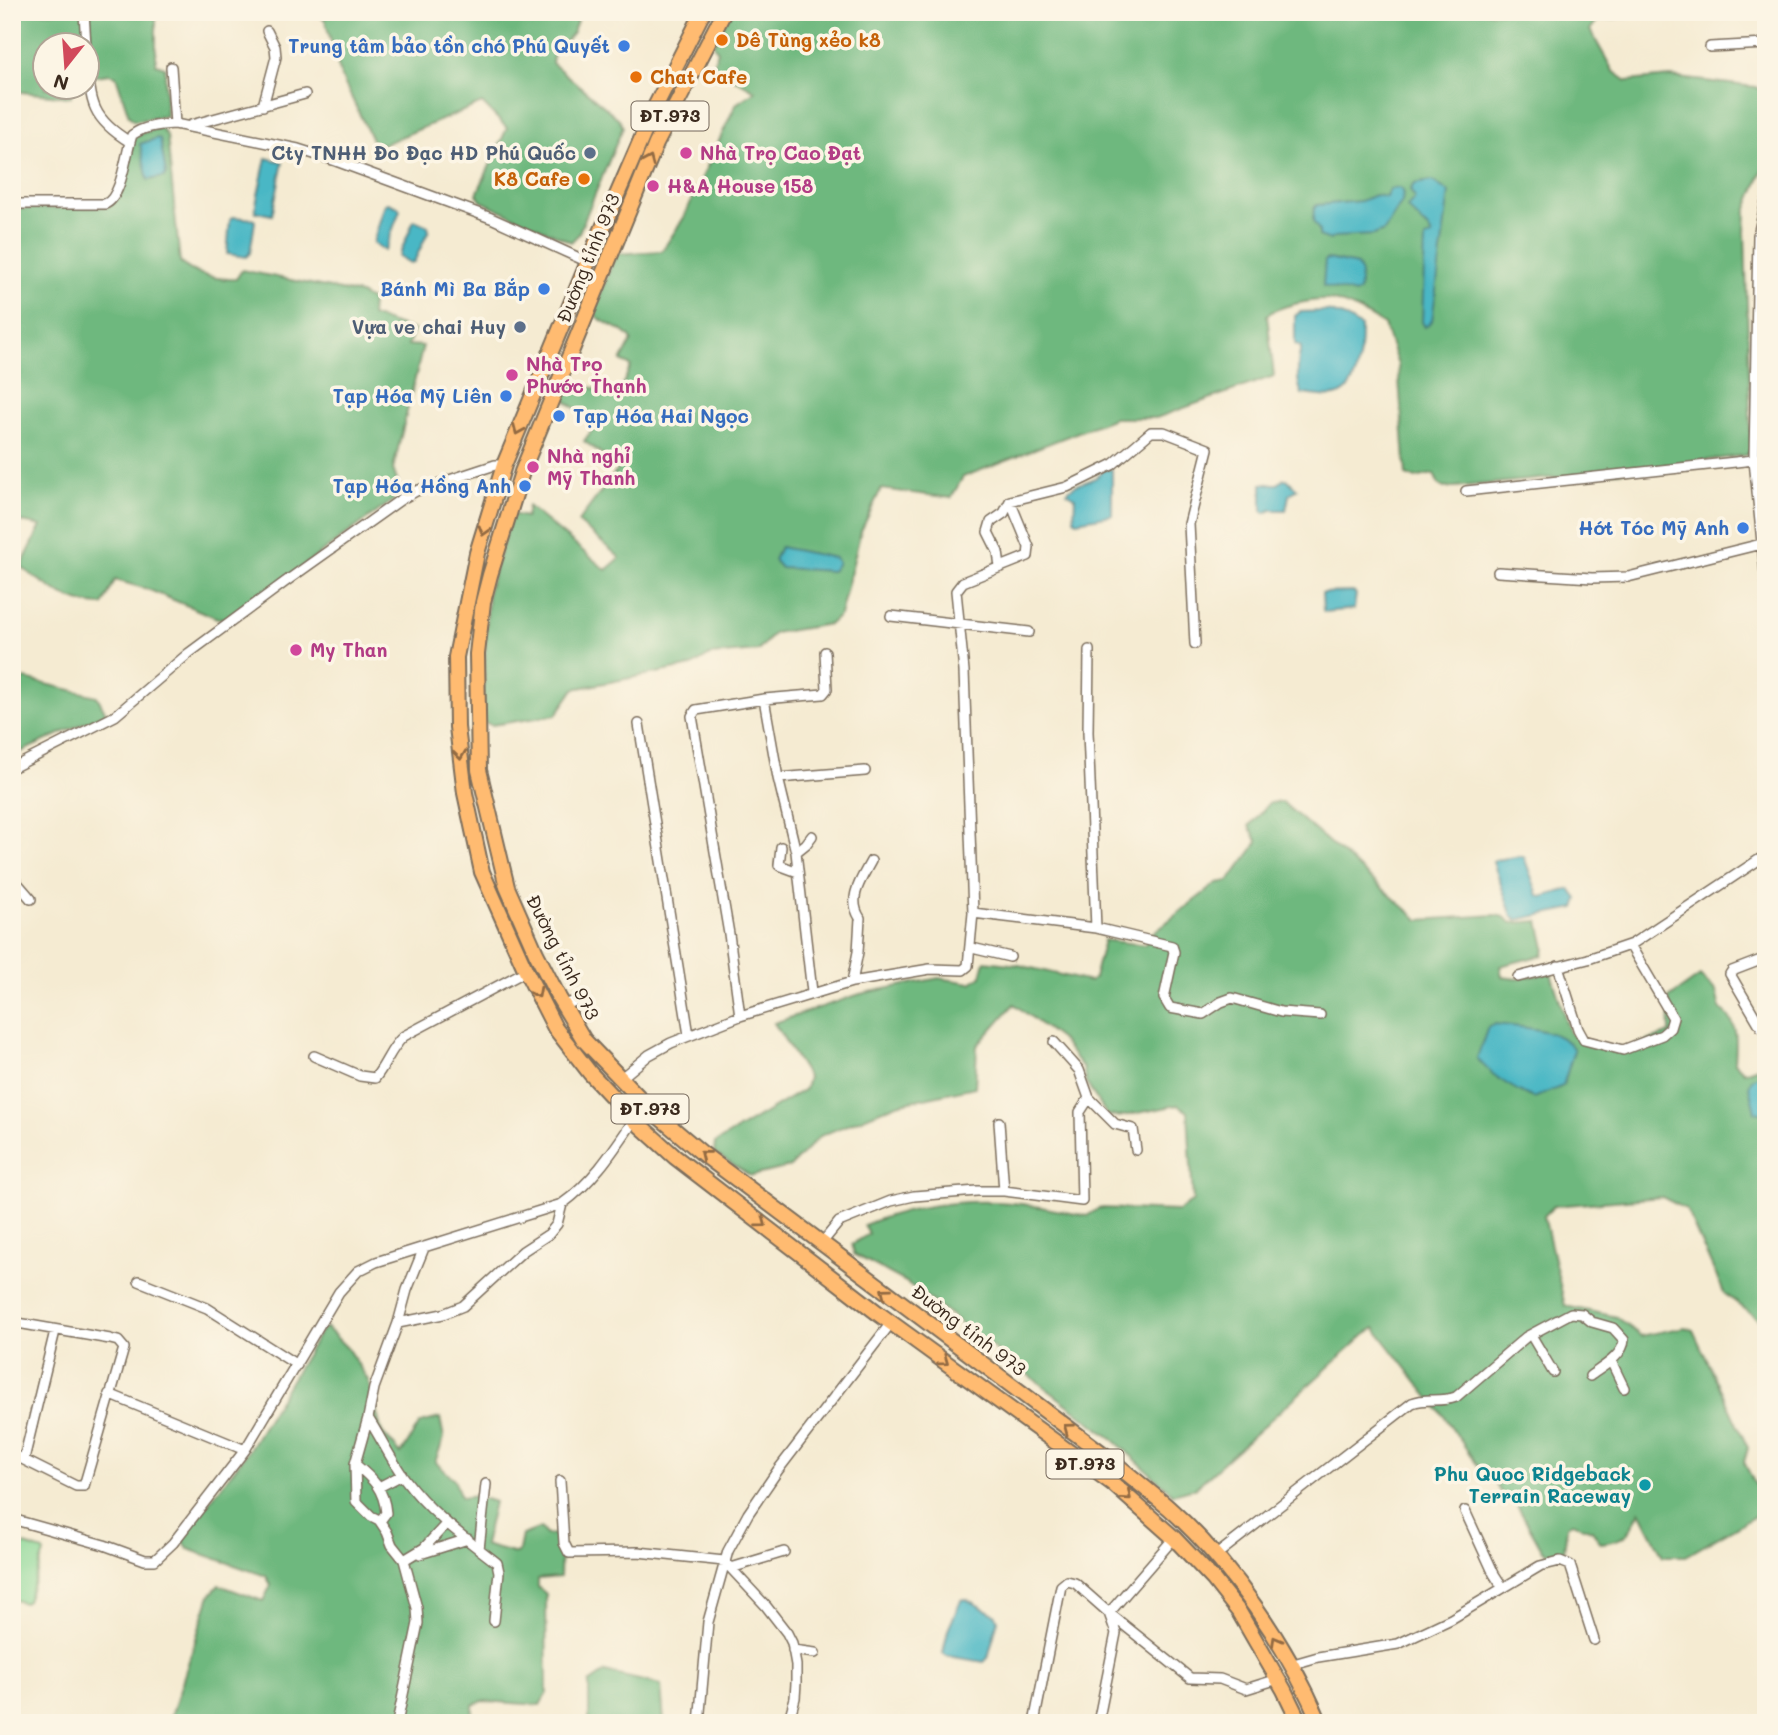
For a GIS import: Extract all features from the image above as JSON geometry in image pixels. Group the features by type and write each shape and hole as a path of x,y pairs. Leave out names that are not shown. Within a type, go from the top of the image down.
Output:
{"main road":[{"name":"Đường tỉnh 973","path":"703,12 656,105 590,258 504,465 477,553 456,657 457,727 465,793 482,873 555,1028 590,1073 634,1121 675,1157 891,1323 1112,1483 1174,1538 1213,1579 1239,1612 1300,1723"},
{"name":"Đường tỉnh 973","path":"724,12 673,109 607,260 522,472 483,602 477,653 479,770 507,887 536,953 584,1040 620,1079 651,1110 703,1154 1107,1457 1171,1510 1215,1556 1268,1625 1310,1698 1320,1723"},
{"path":"504,465 522,472"},
{"path":"811,1261 821,1244"}],"street":[{"path":"84,12 85,32"},
{"path":"263,106 276,57 275,47 267,31"},
{"path":"1710,47 1766,44"},
{"path":"171,67 174,124"},
{"path":"189,126 305,94"},
{"path":"93,102 111,130 130,142"},
{"path":"12,204 111,202 118,191 132,135 160,125 174,124 298,149 336,161 465,208 590,258"},
{"path":"1766,201 1758,235 1754,460 1760,544 1766,584"},
{"path":"1755,329 1766,331"},
{"path":"1000,567 998,552 988,532 991,522 1004,513 1010,501 1067,487 1112,465 1151,432 1164,432 1208,449 1189,524 1195,644"},
{"path":"1466,491 1754,460"},
{"path":"12,768 115,716 189,653 400,500 416,491 495,465 504,465"},
{"path":"620,1079 649,1055 689,1035 740,1016 852,982 930,969 962,970 970,962 973,913 960,624 956,591 963,582 1030,553 1010,501"},
{"path":"1498,572 1592,578 1628,577 1760,544"},
{"path":"891,616 1030,632"},
{"path":"1088,650 1088,732 1096,928"},
{"path":"740,1016 729,933 692,716 696,710 764,699 823,694 826,692 825,652"},
{"path":"764,699 778,778 796,852 812,992"},
{"path":"639,724 689,1035"},
{"path":"778,778 865,771"},
{"path":"796,852 812,836"},
{"path":"781,847 779,865 798,872"},
{"path":"1518,977 1588,960 1630,945 1766,855"},
{"path":"852,982 858,952 860,918 854,910 854,899 871,861"},
{"path":"12,877 31,899"},
{"path":"973,913 1096,928 1172,946 1174,952 1164,998 1170,1008 1203,1014 1232,998 1281,1012 1320,1015"},
{"path":"1558,966 1584,1040 1623,1049 1662,1035 1670,1028 1673,1018 1630,945"},
{"path":"972,948 1010,957"},
{"path":"1766,958 1730,974 1761,1027 1766,1028"},
{"path":"314,1056 363,1077 375,1078 396,1043 404,1036 526,971"},
{"path":"564,1005 584,998"},
{"path":"1054,1042 1079,1070 1089,1098 1115,1124 1133,1129 1136,1150"},
{"path":"821,1244 839,1222 891,1201 944,1193 1004,1191 1082,1201 1080,1112 1089,1098"},
{"path":"12,1519 104,1545 145,1560 155,1560 173,1543 245,1450 339,1292 358,1271 376,1262 562,1204 603,1165 634,1121"},
{"path":"999,1122 1004,1191"},
{"path":"398,1323 443,1314 463,1306 523,1251 549,1234 557,1224 562,1204"},
{"path":"397,1723 418,1623 417,1608 404,1560 380,1521 371,1516 356,1500 355,1464 374,1388 424,1248"},
{"path":"139,1281 206,1308 297,1365"},
{"path":"1215,1556 1412,1403 1456,1397 1531,1335 1571,1313 1582,1314 1592,1322 1613,1328 1624,1340 1623,1346 1611,1361 1590,1376"},
{"path":"12,1322 110,1339 122,1344 123,1353 83,1486 76,1486 12,1454"},
{"path":"699,1723 708,1622 721,1580 748,1514 778,1470 891,1323"},
{"path":"24,1460 55,1331"},
{"path":"1531,1335 1553,1372"},
{"path":"1611,1361 1624,1388"},
{"path":"109,1394 245,1450"},
{"path":"368,1418 402,1475 423,1501 497,1563 499,1572 494,1620"},
{"path":"355,1464 382,1492 386,1513 380,1521"},
{"path":"379,1487 402,1475"},
{"path":"560,1481 564,1543 569,1553 638,1552 728,1564 784,1552"},
{"path":"479,1549 486,1484"},
{"path":"1465,1511 1503,1588"},
{"path":"414,1555 447,1523"},
{"path":"1109,1613 1174,1538"},
{"path":"404,1560 468,1539"},
{"path":"1290,1665 1318,1657 1398,1644 1419,1636 1540,1566 1560,1561 1567,1562 1594,1640"},
{"path":"728,1564 787,1633 796,1665 795,1690 788,1723"},
{"path":"1034,1723 1061,1586 1068,1581 1075,1583 1190,1678 1220,1679 1246,1689 1278,1679"},
{"path":"1098,1723 1116,1633 1109,1613"},
{"path":"793,1650 815,1653"}],"green space":[{"path":"12,12 156,12 156,64 165,67 166,116 134,121 129,116 116,76 102,75 102,32 32,32 32,93 12,91"},
{"path":"315,12 580,12 573,32 553,56 552,63 619,119 623,127 578,235 571,242 481,201 477,194 507,128 482,103 384,144 373,142 341,76 325,20"},
{"path":"730,12 1654,12 1597,21 1590,30 1613,71 1627,81 1671,77 1756,87 1766,92 1766,162 1746,211 1745,232 1751,447 1747,455 1625,471 1444,488 1439,485 1434,474 1415,478 1406,475 1398,365 1384,325 1333,301 1296,304 1267,315 1274,376 1156,418 1114,418 963,477 951,498 881,489 861,531 840,615 830,624 774,633 758,651 710,655 692,666 574,689 556,715 492,725 482,722 488,591 512,514 526,517 528,506 606,570 619,559 578,522 618,469 617,465 584,441 595,422 567,402 565,397 571,383 606,391 620,390 631,366 621,361 632,340 593,313 616,254 662,251 683,219 736,104 755,91 713,66 718,51 713,45"},
{"path":"161,128 167,136 180,262 185,267 222,279 236,279 242,270 360,294 372,301 371,316 414,330 408,345 423,346 393,469 401,492 234,616 226,619 217,618 147,589 115,580 103,605 69,598 21,567 41,526 12,520 12,209 108,207 124,186 134,138"},
{"path":"12,676 97,696 106,713 12,756"},
{"path":"1282,802 1419,920 1495,915 1512,923 1539,921 1545,948 1543,955 1500,966 1502,977 1518,979 1551,973 1570,1034 1597,1047 1620,1049 1670,1033 1669,998 1700,976 1716,991 1720,1009 1734,1026 1735,1063 1744,1072 1766,1064 1766,1325 1724,1293 1686,1209 1662,1197 1554,1206 1544,1216 1565,1306 1617,1317 1641,1336 1685,1327 1693,1330 1748,1448 1744,1462 1763,1501 1760,1513 1686,1556 1663,1556 1640,1511 1630,1530 1622,1538 1601,1543 1592,1530 1572,1523 1567,1526 1564,1551 1556,1556 1543,1551 1514,1500 1504,1498 1490,1474 1480,1469 1446,1419 1375,1328 1365,1334 1195,1488 1173,1494 1115,1441 940,1307 906,1282 854,1254 852,1244 869,1234 864,1225 936,1205 1012,1203 1087,1216 1099,1208 1178,1211 1193,1201 1188,1112 1178,1105 1118,1117 1107,1115 1086,1083 1083,1068 1061,1040 1014,1004 977,1046 975,1087 897,1104 820,1136 790,1167 751,1176 714,1153 715,1143 805,1089 808,1077 774,1023 860,994 939,978 971,983 981,976 985,961 1019,965 1090,982 1094,978 1104,940 1145,945 1149,936 1217,883 1229,881 1258,842 1249,826 1269,803"},
{"path":"326,1327 347,1348 368,1380 382,1432 401,1454 420,1423 440,1418 444,1438 435,1462 454,1479 461,1498 476,1496 494,1502 484,1545 516,1554 522,1535 541,1528 546,1535 554,1534 561,1542 560,1577 538,1579 538,1587 546,1594 547,1693 540,1705 483,1701 473,1705 472,1723 169,1723 210,1595 219,1585 263,1601 271,1585 266,1576 188,1549 182,1538 248,1451 320,1332"},
{"path":"12,1541 44,1553 24,1603 12,1599"},
{"path":"605,1672 661,1685 664,1723 589,1723 589,1683"}],"water":[{"path":"158,138 166,173 165,177 148,180 140,144"},
{"path":"266,158 283,162 272,215 256,212 255,209"},
{"path":"1432,181 1449,192 1432,321 1425,327 1422,322 1425,238 1432,236 1428,228 1407,208 1415,198 1410,190 1414,184"},
{"path":"1399,188 1403,191 1402,202 1384,231 1374,235 1334,237 1330,240 1319,236 1319,230 1313,221 1314,208 1317,205 1361,201 1375,195 1386,197 1389,189"},
{"path":"385,204 400,210 384,250 373,243"},
{"path":"233,217 255,221 250,253 246,257 227,254 230,220"},
{"path":"414,220 428,226 429,230 414,262 410,263 399,256"},
{"path":"1325,260 1357,265 1361,274 1359,291 1355,294 1323,286"},
{"path":"1327,311 1343,316 1361,327 1356,374 1341,394 1302,394 1298,377 1301,347 1295,344 1295,316 1300,312"},
{"path":"1112,469 1112,515 1077,521 1074,519 1075,497 1067,492 1075,485 1096,478 1104,470"},
{"path":"1284,479 1297,489 1289,495 1286,510 1271,510 1265,513 1262,511 1262,484 1278,484"},
{"path":"780,547 835,558 838,563 832,571 781,568 774,560"},
{"path":"1322,593 1356,594 1354,609 1324,612"},
{"path":"1522,856 1538,895 1542,897 1570,889 1578,899 1575,908 1516,920 1512,916 1493,862"},
{"path":"1495,1024 1539,1030 1560,1037 1568,1043 1574,1050 1563,1086 1534,1098 1489,1071 1477,1058 1488,1027"},
{"path":"1766,1072 1766,1114 1755,1112 1749,1087 1752,1079"},
{"path":"966,1599 996,1615 998,1620 988,1658 984,1662 943,1653 948,1630 961,1600"}],"place":[{"name":"Dê Tùng xẻo k8","path":"722,40"},
{"name":"Trung tâm bảo tồn chó Phú Quyết","path":"624,46"},
{"name":"Chat Cafe","path":"636,77"},
{"name":"Cty TNHH Đo Đạc HD Phú Quốc","path":"590,153"},
{"name":"Nhà Trọ Cao Đạt","path":"686,153"},
{"name":"K8 Cafe","path":"584,179"},
{"name":"H&A House 158","path":"653,186"},
{"name":"Bánh Mì Ba Bắp","path":"544,289"},
{"name":"Vựa ve chai Huy","path":"520,327"},
{"name":"Nhà Trọ Phước Thạnh","path":"512,375"},
{"name":"Tạp Hóa Mỹ Liên","path":"506,396"},
{"name":"Tạp Hóa Hai Ngọc","path":"559,416"},
{"name":"Nhà nghỉ Mỹ Thanh","path":"533,467"},
{"name":"Tạp Hóa Hồng Anh","path":"525,486"},
{"name":"Hớt Tóc Mỹ Anh","path":"1743,528"},
{"name":"My Than","path":"296,650"},
{"name":"Phu Quoc Ridgeback Terrain Raceway","path":"1645,1485"}]}
